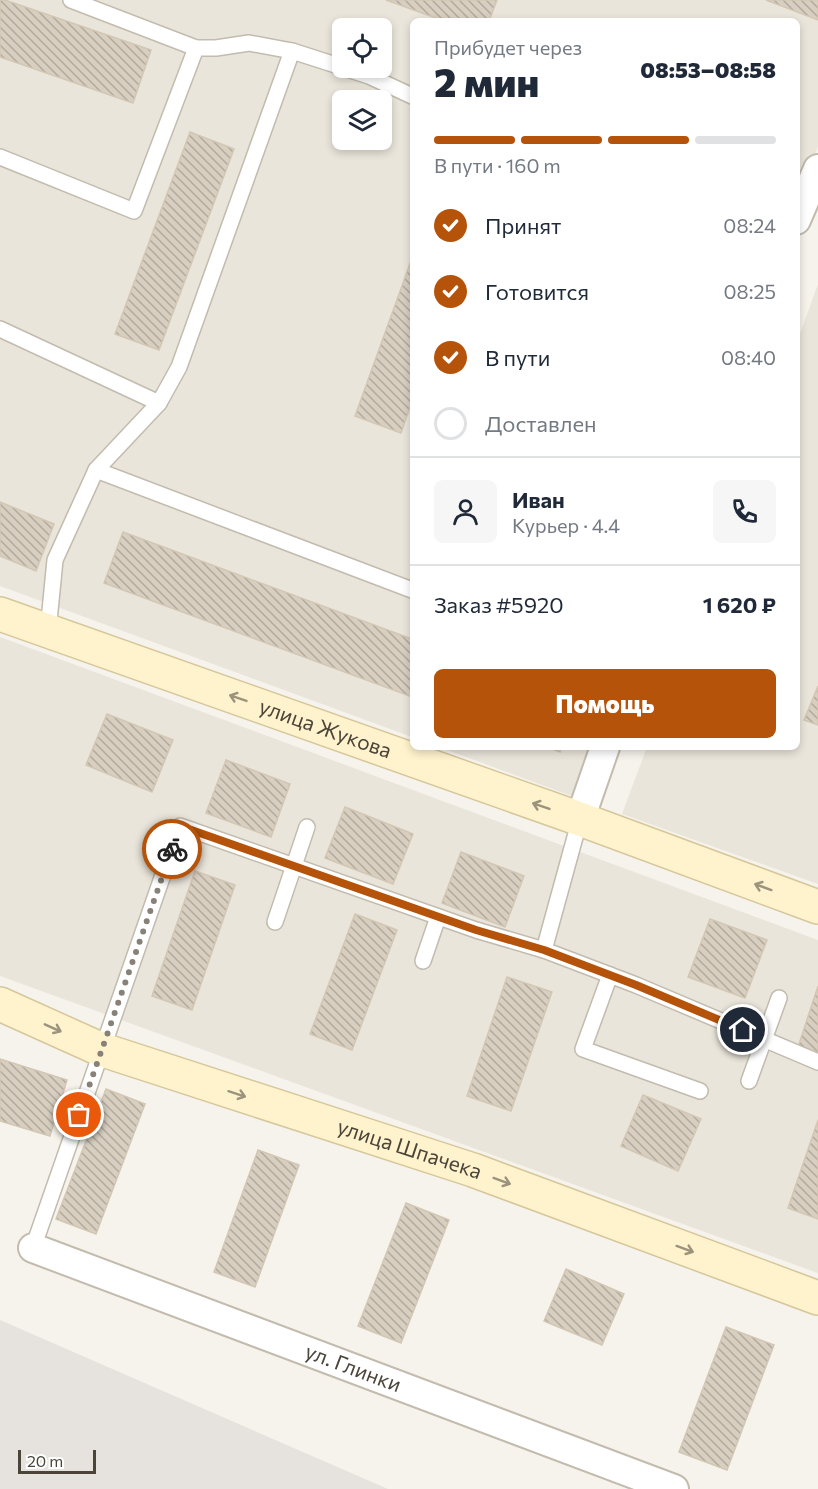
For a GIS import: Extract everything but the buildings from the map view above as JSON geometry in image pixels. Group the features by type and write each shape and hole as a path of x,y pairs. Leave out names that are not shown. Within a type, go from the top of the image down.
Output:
{"street":[{"path":"800,211 818,169"},
{"name":"улица Жукова","path":"0,614 580,819 818,907"},
{"path":"580,819 604,750"},
{"name":"улица Шпачека","path":"0,1004 100,1049 473,1170 818,1298"},
{"name":"ул. Глинки","path":"33,1248 674,1489"}],"lane":[{"path":"71,0 196,48 216,48 249,43 292,51 332,64"},
{"path":"0,157 134,211 196,48"},
{"path":"48,631 55,560 96,470 159,403 178,367 292,51"},
{"path":"373,78 410,95"},
{"path":"0,329 159,403"},
{"path":"96,470 410,589"},
{"path":"544,950 580,819"},
{"path":"33,1248 180,826 476,930 544,950 610,975 818,1062"},
{"path":"275,922 307,827"},
{"path":"423,962 438,916"},
{"path":"610,975 583,1049 700,1090"},
{"path":"749,1081 778,998"}],"shaded area":[{"path":"0,0 818,0 818,146 800,196 800,18 410,18 410,736 0,586"},
{"path":"818,284 818,884 622,814 646,750 800,750 800,334"},
{"path":"0,637 818,940 818,1273 0,976"},
{"path":"447,750 595,750 577,798"},
{"path":"0,1320 388,1489 0,1489"}],"way so far":[{"path":"79,1115 172,849"}],"route":[{"path":"172,849 180,826 476,930 544,950 636,985 743,1030"}]}
